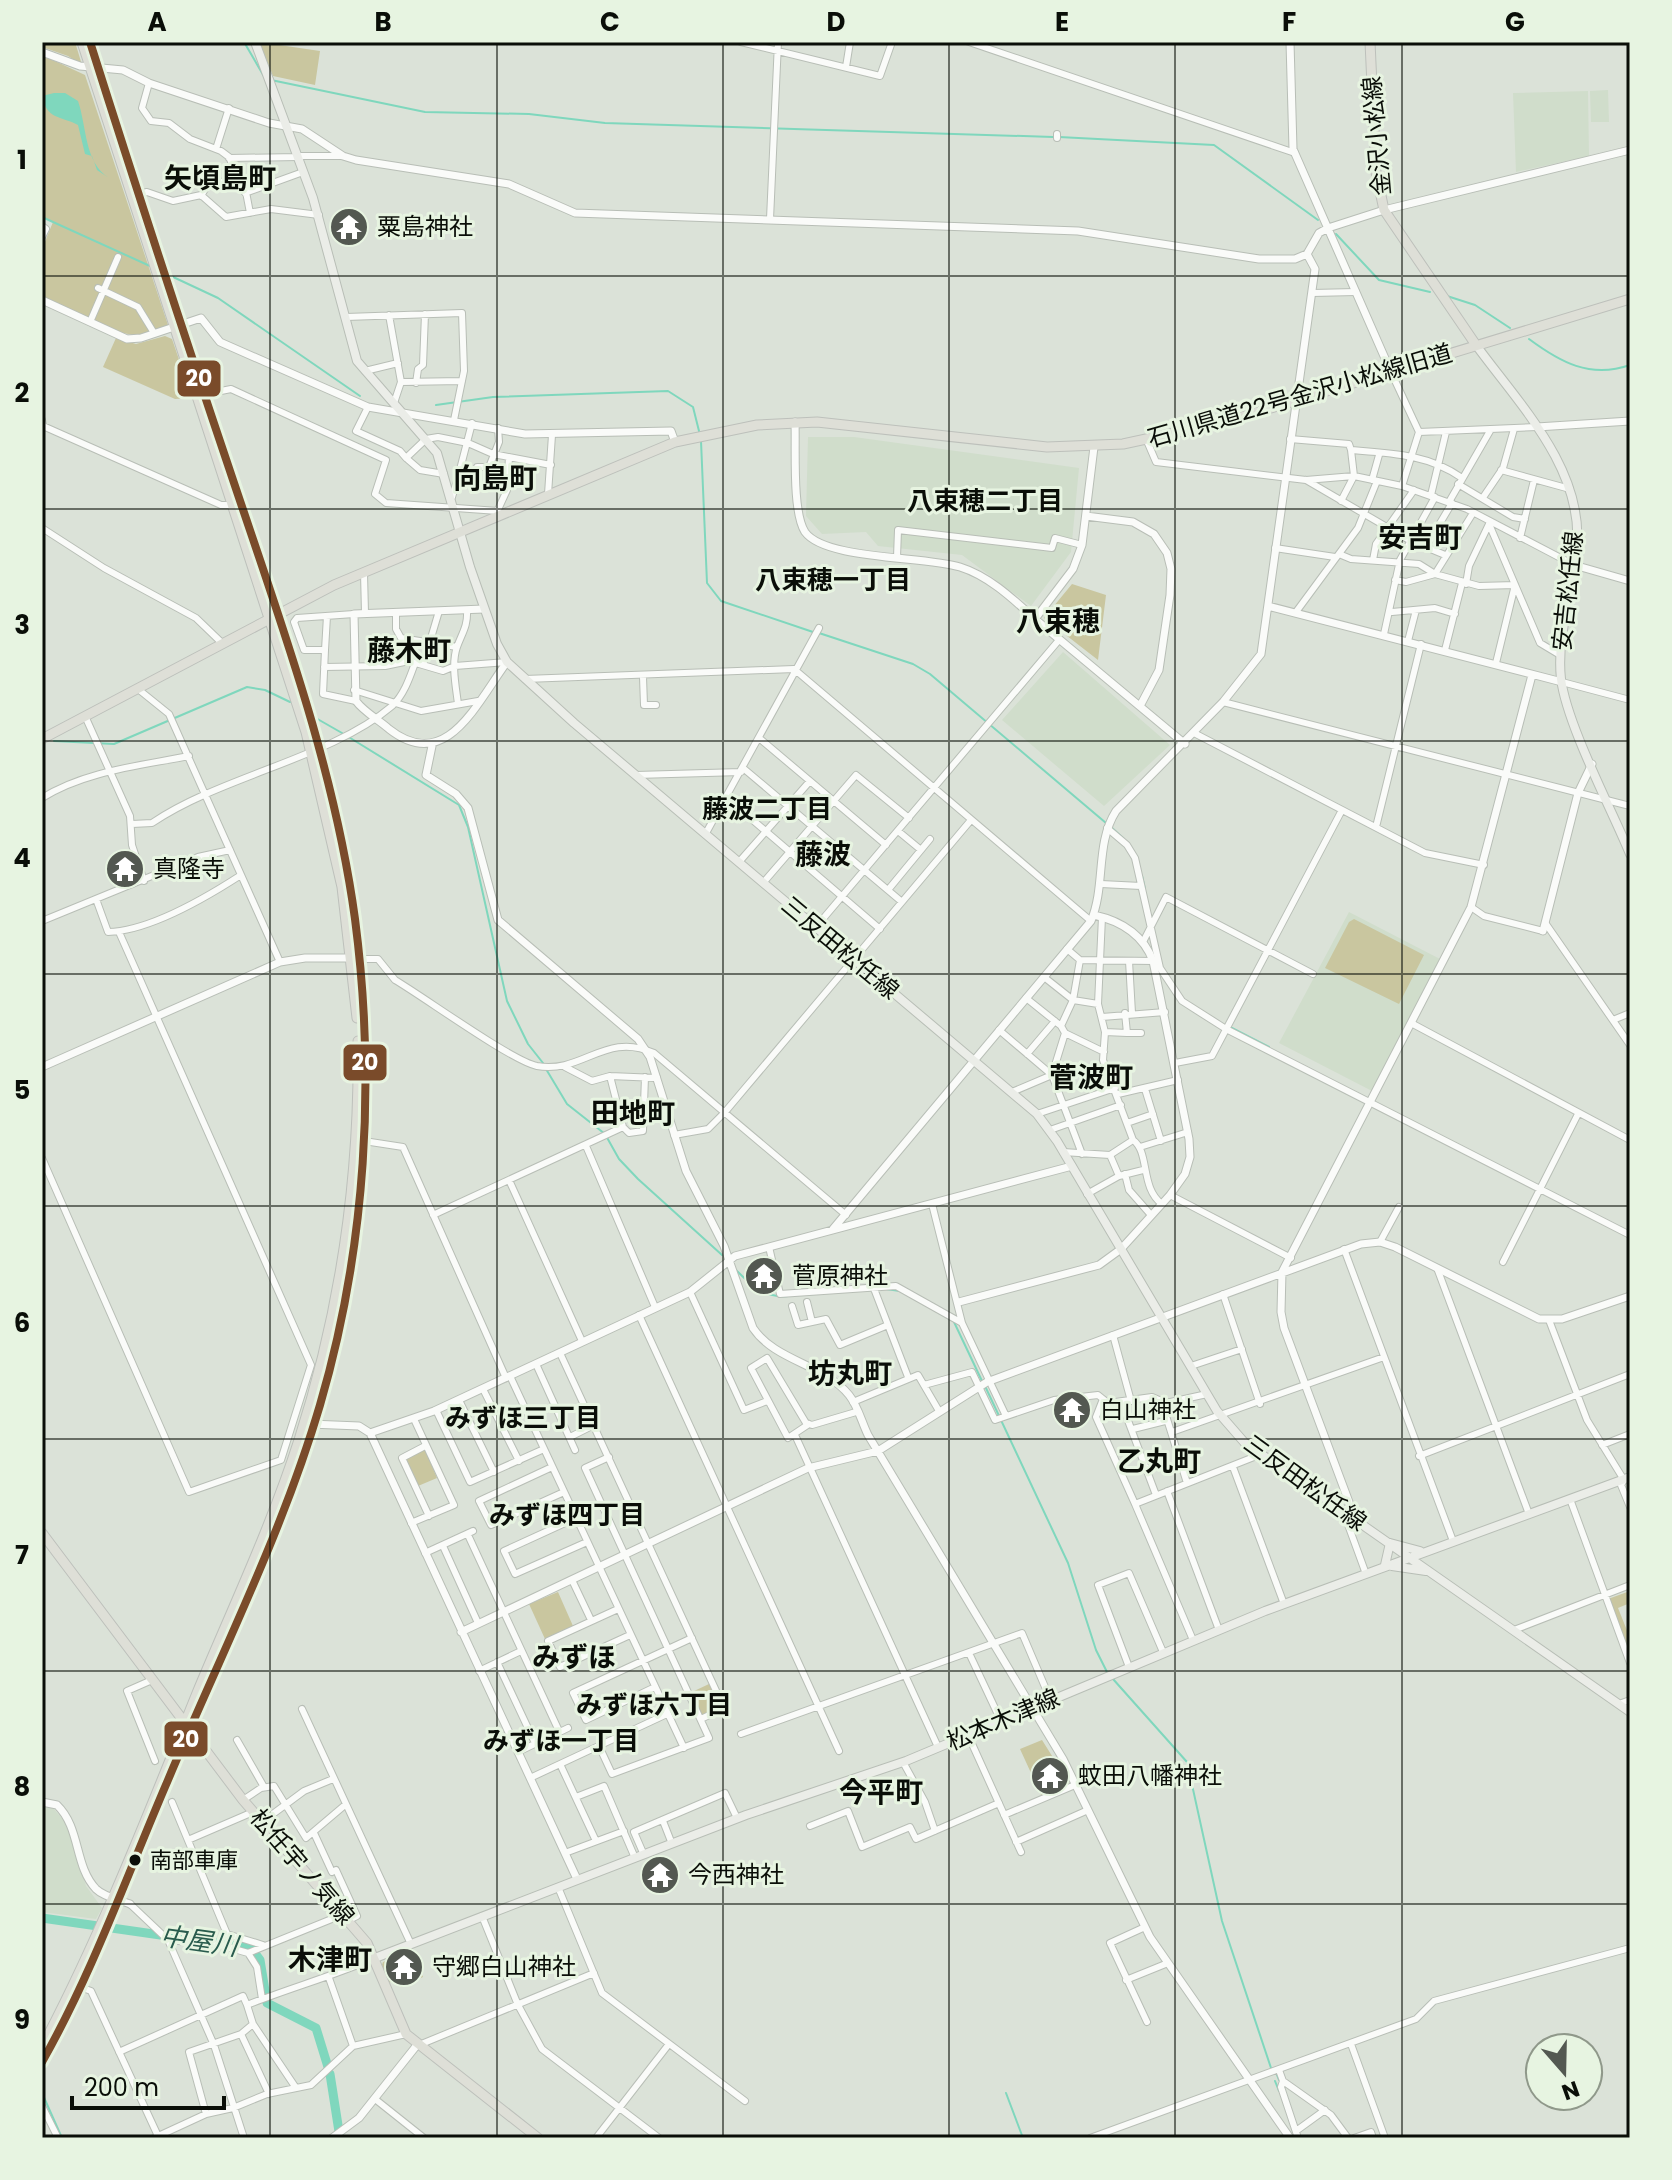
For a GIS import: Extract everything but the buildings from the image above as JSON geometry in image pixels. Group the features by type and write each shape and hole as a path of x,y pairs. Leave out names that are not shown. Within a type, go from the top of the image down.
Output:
{"main road":[{"path":"82,42 94,67 139,194 232,505 274,615"},
{"path":"42,2047 121,1900 305,1418 347,1284 367,1110 356,959 344,854 206,394 178,324 94,67 90,42"},
{"name":"三反田松任線","path":"255,42 319,215 353,350 365,371 437,453 484,609 507,662 1037,1114 1072,1166 1220,1416 1259,1455 1630,1712"},
{"name":"金沢小松線","path":"1370,42 1376,172 1384,210 1476,345"},
{"name":"石川県道22号金沢小松線旧道","path":"42,739 274,615 364,571 497,513 675,442 701,435 795,422 848,423 1047,447 1094,447 1147,441 1225,422 1630,299"},
{"name":"安吉松任線","path":"1476,345 1537,427 1570,489 1577,529 1560,655 1562,682 1630,854"},
{"path":"305,1418 335,1311 352,1200 359,1090 356,959"},
{"name":"松本木津線","path":"375,1958 737,1818 903,1762 1284,1604 1627,1478"},
{"path":"42,1533 188,1727"},
{"path":"1382,1568 1389,1560 1390,1543 1411,1550 1431,1550"},
{"path":"1430,1572 1423,1562 1431,1550"},
{"path":"1382,1568 1430,1572"},
{"name":"松任宇ノ気線","path":"188,1727 243,1800 346,1917 375,1958 406,2034 538,2138"},
{"path":"42,2062 80,1987 104,1927"}],"street":[{"path":"741,42 778,45 880,76 892,42"},
{"path":"846,67 850,42"},
{"path":"969,42 1295,153"},
{"path":"1290,42 1295,153 1419,432 1402,486"},
{"path":"770,219 778,45"},
{"path":"42,52 65,62 123,70 149,83 269,123 285,123 302,129 343,156"},
{"path":"149,83 142,108 151,121 169,123 190,139 229,158 246,192 250,213"},
{"path":"216,149 229,108"},
{"path":"229,158 343,156 509,184 575,213 1078,231 1259,259 1295,259 1307,254 1319,233 1328,228 1384,210 1630,150"},
{"path":"246,192 303,172"},
{"path":"139,194 147,192 173,201 201,196 208,184 239,179"},
{"path":"201,196 226,217 271,209 319,215"},
{"path":"42,226 46,229 42,237"},
{"path":"1162,1204 1155,1199 1143,1170 1140,1147 1133,1140 1104,1052 1105,1032 1098,1004 1096,917 1108,825 1223,702 1261,654 1294,400 1315,269 1307,254"},
{"path":"90,322 101,289 118,257"},
{"path":"101,289 138,307 154,333"},
{"path":"1312,293 1356,292"},
{"path":"42,300 127,339 201,318 220,342 368,407 552,435 671,431 675,442"},
{"path":"346,317 462,313 462,381 454,420"},
{"path":"416,383 418,369 423,365 425,314"},
{"path":"389,315 401,382 394,403"},
{"path":"365,371 398,363"},
{"path":"401,382 462,381"},
{"path":"206,394 231,389 386,460 375,494 386,503 497,513 507,490 509,457"},
{"path":"368,407 356,431 400,451 420,470 446,475"},
{"path":"42,420 43,426 221,505 232,505"},
{"path":"1419,432 1490,431 1630,421"},
{"path":"795,422 799,516 806,533 825,546 937,561 975,573 1185,744"},
{"path":"452,497 472,423"},
{"path":"457,481 474,480 477,467 489,467 499,442 498,428"},
{"path":"1484,496 1501,470 1514,429"},
{"path":"1427,545 1490,431"},
{"path":"1384,634 1392,612 1400,560 1433,496 1446,432"},
{"path":"548,494 552,435"},
{"path":"406,458 426,439 438,437 468,443 493,454 551,465"},
{"path":"1290,439 1349,444 1354,476 1341,501"},
{"path":"1147,441 1156,462 1306,480 1354,476 1402,486 1473,513 1489,524 1574,565 1630,581"},
{"path":"1035,619 1073,569 1082,545 1094,447"},
{"path":"1351,450 1379,455 1394,451 1438,465 1513,517 1525,519"},
{"path":"1296,612 1363,515 1375,480 1379,455"},
{"path":"1501,470 1570,489"},
{"path":"1306,480 1409,540 1445,555"},
{"path":"1520,538 1534,480"},
{"path":"1373,560 1376,544 1414,490"},
{"path":"1395,580 1406,582 1435,574 1473,513"},
{"path":"1086,516 1133,522 1154,534 1167,553 1171,569 1170,595 1159,670 1140,706"},
{"path":"1445,650 1469,566 1489,524"},
{"path":"1489,524 1540,643 1560,655"},
{"path":"42,528 104,568 196,618 223,644"},
{"path":"897,557 898,530 1052,548 1055,538 1082,545"},
{"path":"1275,548 1373,560 1400,560 1419,564 1435,574 1464,583 1515,585"},
{"path":"364,571 365,613"},
{"path":"1496,663 1515,585"},
{"path":"1268,606 1630,700"},
{"path":"1392,612 1435,608 1455,614"},
{"path":"325,650 304,650 294,622 297,618 484,609"},
{"path":"458,704 455,666 467,610"},
{"path":"1408,641 1416,610"},
{"path":"132,824 152,823 206,795 337,738 393,705 431,640 439,611"},
{"path":"396,612 396,629 401,638 431,640 457,647"},
{"path":"354,614 356,701"},
{"path":"327,616 323,694 356,701 404,740 419,746 432,746 452,733 507,662"},
{"path":"706,833 818,630"},
{"path":"816,927 1059,640"},
{"path":"1376,827 1421,644"},
{"path":"324,667 419,664 443,671 455,666 507,662"},
{"path":"525,679 794,669 971,820 1096,917 1128,928 1143,942 1153,961 1188,1132 1190,1157 1185,1174 1121,1249 1099,1265 959,1302"},
{"path":"1366,1574 1343,1511 1349,1507 1349,1502 1282,1320 1282,1272 1471,907 1532,675"},
{"path":"643,677 644,705 656,705"},
{"path":"138,689 169,714 280,962"},
{"path":"354,690 393,705 421,711 478,701"},
{"path":"1223,702 1630,806"},
{"path":"85,716 112,771 132,824 132,845 144,881"},
{"path":"1194,733 1425,853 1484,865"},
{"path":"759,738 886,845"},
{"path":"432,746 426,775 456,794 468,808 498,920 645,1049 846,1215"},
{"path":"42,798 67,783 189,756"},
{"path":"1544,927 1578,793 1592,764"},
{"path":"636,775 742,770 902,902"},
{"path":"763,883 856,775 909,818"},
{"path":"739,862 810,781"},
{"path":"727,798 880,929"},
{"path":"1175,1063 1212,1056 1342,810"},
{"path":"674,1135 708,1129 725,1112 971,820"},
{"path":"1108,825 1135,858 1160,968 1182,1001 1630,1235"},
{"path":"898,831 921,850"},
{"path":"888,890 930,839"},
{"path":"42,921 198,857 230,850"},
{"path":"96,899 108,932 119,932 174,912 241,875"},
{"path":"1101,884 1141,886"},
{"path":"1143,942 1166,897 1313,974"},
{"path":"1471,907 1484,916 1544,927 1630,1045"},
{"path":"833,1229 1096,917"},
{"path":"42,1158 189,1492 281,1460 305,1418 311,1365 119,932"},
{"path":"1067,949 1080,960 1153,961"},
{"path":"42,1067 280,962 305,958 378,959 395,980 527,1063 565,1067 619,1045 645,1049"},
{"path":"1052,1075 1061,1027 1073,1000 1080,960"},
{"path":"1127,1033 1129,961"},
{"path":"1044,977 1073,1000 1098,1004"},
{"path":"1026,998 1061,1027 1104,1052"},
{"path":"1102,1017 1165,1012"},
{"path":"1613,1020 1630,1013"},
{"path":"1411,1023 1630,1140"},
{"path":"1027,1054 1061,1027"},
{"path":"999,1030 1052,1075 1082,1154"},
{"path":"1105,1032 1141,1033"},
{"path":"645,1049 686,1171 728,1259 753,1328 761,1340 823,1373 853,1402 878,1451 1075,1785 1145,1927 1290,2138"},
{"path":"565,1067 592,1081 610,1076 657,1078"},
{"path":"1012,1092 1052,1075"},
{"path":"610,1076 623,1127 629,1133 643,1131 645,1077"},
{"path":"1037,1114 1116,1091 1145,1089 1178,1080"},
{"path":"1145,1089 1161,1141"},
{"path":"1050,1130 1121,1105"},
{"path":"1127,1123 1153,1114"},
{"path":"1503,1262 1578,1114"},
{"path":"433,1215 623,1127"},
{"path":"1140,1147 1188,1132"},
{"path":"1063,1152 1110,1155 1133,1140"},
{"path":"364,1141 403,1147 684,1748"},
{"path":"586,1146 655,1307"},
{"path":"1110,1155 1129,1190 1151,1215"},
{"path":"370,1433 459,1400 690,1292 711,1277 728,1259 1072,1166"},
{"path":"1087,1194 1122,1175 1143,1170"},
{"path":"509,1180 582,1341"},
{"path":"1170,1195 1291,1258"},
{"path":"932,1204 962,1323 985,1384 1003,1417"},
{"path":"1380,1242 1399,1207"},
{"path":"461,1632 808,1468 878,1451 985,1384 1344,1249 1380,1242 1521,1312 1549,1320 1562,1319 1630,1296"},
{"path":"769,1247 780,1294 898,1286 962,1323"},
{"path":"1344,1249 1453,1541"},
{"path":"1437,1268 1529,1514"},
{"path":"873,1289 908,1377"},
{"path":"690,1292 744,1410 767,1401"},
{"path":"1223,1294 1260,1404"},
{"path":"807,1302 812,1322"},
{"path":"792,1306 798,1325 826,1319 840,1345 888,1325"},
{"path":"639,1315 839,1751"},
{"path":"1549,1320 1577,1393 1602,1445 1627,1478 1621,1485 1630,1507"},
{"path":"1113,1335 1131,1401"},
{"path":"1191,1366 1242,1349"},
{"path":"560,1353 724,1708 701,1719"},
{"path":"1172,1432 1260,1404 1384,1357"},
{"path":"809,1424 767,1358 751,1368 788,1438 809,1424 856,1412"},
{"path":"536,1364 575,1450"},
{"path":"924,1385 972,1372 985,1384 1003,1417"},
{"path":"1419,1456 1495,1423 1630,1374"},
{"path":"853,1402 918,1375 939,1411"},
{"path":"483,1389 519,1461"},
{"path":"1003,1417 1054,1400 1098,1395 1108,1403 1152,1397 1166,1403 1207,1394"},
{"path":"1103,1399 1096,1417 1193,1640"},
{"path":"459,1400 494,1472"},
{"path":"1161,1400 1165,1421 1172,1432 1187,1483"},
{"path":"1121,1402 1156,1495"},
{"path":"436,1410 470,1482 544,1449"},
{"path":"305,1418 359,1426 370,1433 577,1879"},
{"path":"411,1523 454,1505 414,1419"},
{"path":"1133,1429 1165,1421"},
{"path":"570,1437 594,1425"},
{"path":"1602,1445 1630,1434"},
{"path":"795,1435 938,1747"},
{"path":"425,1446 402,1458 429,1516"},
{"path":"1135,1504 1259,1455"},
{"path":"599,1746 612,1774 709,1738 583,1465 609,1457"},
{"path":"552,1467 479,1501 491,1525 564,1492"},
{"path":"1233,1467 1284,1604"},
{"path":"1167,1491 1219,1630"},
{"path":"1570,1499 1630,1663"},
{"path":"576,1518 504,1551 515,1574 587,1542"},
{"path":"425,1553 470,1533 559,1731"},
{"path":"443,1546 478,1623"},
{"path":"1129,1667 1098,1585 1129,1573 1163,1652"},
{"path":"572,1580 591,1620"},
{"path":"1514,1630 1630,1585"},
{"path":"618,1609 548,1641 560,1667 630,1635"},
{"path":"741,1734 1022,1633 1051,1701"},
{"path":"655,1687 586,1720 573,1693 692,1638"},
{"path":"479,1671 521,1651"},
{"path":"969,1653 1001,1721"},
{"path":"497,1662 535,1743"},
{"path":"152,1680 127,1691 155,1761"},
{"path":"1619,1704 1630,1700"},
{"path":"302,1709 410,1942"},
{"path":"530,1778 667,1714"},
{"path":"518,1752 568,1728"},
{"path":"968,1735 1021,1852"},
{"path":"237,1740 264,1787"},
{"path":"903,1762 925,1802 935,1831"},
{"path":"560,1764 596,1841"},
{"path":"262,1822 309,1788 333,1779"},
{"path":"1004,1815 1075,1785"},
{"path":"576,1797 604,1786 639,1857"},
{"path":"243,1800 264,1787 277,1789 306,1838 345,1805"},
{"path":"639,1857 634,1832 725,1793 737,1818"},
{"path":"42,1802 57,1805 73,1823 90,1880 98,1891 121,1900 168,1940 252,1951 346,1917 357,1916 314,1833"},
{"path":"172,1802 227,1934 263,1945"},
{"path":"810,1826 848,1811 862,1847 910,1827 916,1839 999,1803"},
{"path":"1016,1842 1088,1810"},
{"path":"188,1840 253,1812"},
{"path":"663,1821 672,1844"},
{"path":"565,1853 624,1831"},
{"path":"558,1887 602,1993 745,2101"},
{"path":"482,1916 518,2005 542,2049 659,2138"},
{"path":"1145,1927 1110,1943 1147,2022"},
{"path":"168,1940 213,2044 244,2138"},
{"path":"1090,2138 1416,2019 1434,2001 1630,1948"},
{"path":"252,1951 265,1998"},
{"path":"247,2005 329,1978 375,1958"},
{"path":"1126,1980 1168,1963"},
{"path":"337,2136 375,2099 417,2045 594,1973"},
{"path":"329,1978 353,2046"},
{"path":"80,1987 91,1991 156,2137 206,2114 233,2108 269,2094 311,2085 353,2046 406,2034"},
{"path":"119,2052 243,1996 253,2024 296,2088"},
{"path":"206,2114 189,2052 241,2034 253,2024"},
{"path":"241,2034 269,2094"},
{"path":"596,2138 669,2044"},
{"path":"1351,2044 1385,2138"},
{"path":"1279,2070 1283,2081 1323,2112 1348,2138"},
{"path":"1283,2081 1281,2087 1297,2134 1323,2112"},
{"path":"375,2099 424,2138"},
{"path":"42,2106 58,2138"},
{"path":"1120,2127 1124,2138"},
{"path":"1354,2138 1371,2132 1373,2138"}],"shaded area":[{"path":"42,42 75,42 82,65 68,56 42,47"},
{"path":"259,42 320,51 315,85 273,76"},
{"path":"42,55 85,75 168,325 139,336 123,333 42,297 42,249 53,222 42,217"},
{"path":"1608,90 1609,122 1591,122 1590,91"},
{"path":"1588,91 1589,156 1516,172 1513,93"},
{"path":"65,93 78,101 92,156 85,154 78,125 55,116 47,109 42,96"},
{"path":"165,336 172,339 192,398 175,399 103,367 116,338 136,344"},
{"path":"808,437 854,437 1079,468 1071,552 1031,606 962,555 878,546 866,532 822,534 806,516"},
{"path":"1072,584 1106,595 1098,660 1044,618"},
{"path":"1063,652 1170,745 1104,806 1002,720"},
{"path":"1349,912 1440,959 1372,1091 1279,1043"},
{"path":"1354,919 1424,955 1399,1004 1325,968 1349,922"},
{"path":"425,1449 437,1478 418,1486 405,1459"},
{"path":"1630,1591 1630,1603 1618,1608 1630,1638 1630,1658 1608,1599"},
{"path":"558,1592 573,1626 545,1639 529,1604"},
{"path":"709,1684 720,1707 702,1716 692,1692"},
{"path":"1042,1740 1069,1783 1042,1797 1020,1749"},
{"path":"42,1807 53,1808 68,1825 86,1886 102,1908 96,1919 42,1912"},
{"path":"411,1951 423,1977 401,1987 399,1980 387,1983 381,1967 383,1962"}],"waterway":[{"path":"244,42 265,78"},
{"path":"271,80 425,112 529,114 605,123 1053,137"},
{"path":"1059,137 1214,145 1318,220"},
{"path":"42,217 150,266"},
{"path":"1336,234 1379,280 1430,292"},
{"path":"171,276 218,298 360,396"},
{"path":"1447,296 1475,305 1510,328"},
{"path":"1529,339 1552,355 1576,366 1602,370 1630,365"},
{"path":"436,405 493,397 668,391 693,407 700,435"},
{"path":"701,441 707,583 721,601 813,632"},
{"path":"819,633 913,664 930,674 1106,823"},
{"path":"54,741 114,744 247,687 265,690 290,702"},
{"path":"314,717 342,733"},
{"path":"347,736 459,805 468,827 507,1001 528,1044 543,1063"},
{"path":"1111,827 1124,839"},
{"path":"1142,876 1145,889"},
{"path":"1228,1026 1269,1047"},
{"path":"546,1069 567,1104 605,1134 619,1159 722,1255"},
{"path":"736,1270 765,1293 788,1296"},
{"path":"886,1289 900,1291"},
{"path":"954,1322 982,1381"},
{"path":"985,1386 1068,1563 1096,1650 1108,1674"},
{"path":"1113,1679 1187,1762 1222,1921 1271,2068"},
{"name":"中屋川","path":"42,1918 251,1948 260,1960 267,2003 316,2028 328,2067"},
{"name":"中屋川","path":"330,2074 340,2138"},
{"path":"1277,2075 1279,2080"},
{"path":"1275,2081 1279,2091"},
{"path":"42,2093 62,2138"},
{"path":"1006,2093 1023,2138"}],"transit line":[{"name":"20","path":"42,2062 109,1923 269,1548 305,1453 336,1346 348,1285 363,1164 365,1102 365,1041 355,919 346,861 319,747 285,634 90,42"}],"place":[{"name":"粟島神社","path":"349,227"},
{"name":"真隆寺","path":"125,869"},
{"name":"菅原神社","path":"764,1276"},
{"name":"白山神社","path":"1072,1410"},
{"name":"蚊田八幡神社","path":"1050,1776"},
{"name":"南部車庫","path":"135,1860"},
{"name":"今西神社","path":"660,1875"},
{"name":"守郷白山神社","path":"404,1967"}],"district":[{"name":"矢頃島町","path":"220,178"},
{"name":"向島町","path":"495,478"},
{"name":"八束穂二丁目","path":"985,501"},
{"name":"安吉町","path":"1420,537"},
{"name":"八束穂一丁目","path":"833,580"},
{"name":"八束穂","path":"1058,621"},
{"name":"藤木町","path":"409,650"},
{"name":"藤波二丁目","path":"767,809"},
{"name":"藤波","path":"823,854"},
{"name":"菅波町","path":"1091,1077"},
{"name":"田地町","path":"633,1113"},
{"name":"坊丸町","path":"850,1373"},
{"name":"みずほ三丁目","path":"523,1418"},
{"name":"乙丸町","path":"1159,1461"},
{"name":"みずほ四丁目","path":"567,1515"},
{"name":"みずほ","path":"574,1657"},
{"name":"みずほ六丁目","path":"654,1705"},
{"name":"みずほ一丁目","path":"561,1741"},
{"name":"今平町","path":"881,1792"},
{"name":"木津町","path":"330,1959"}]}
